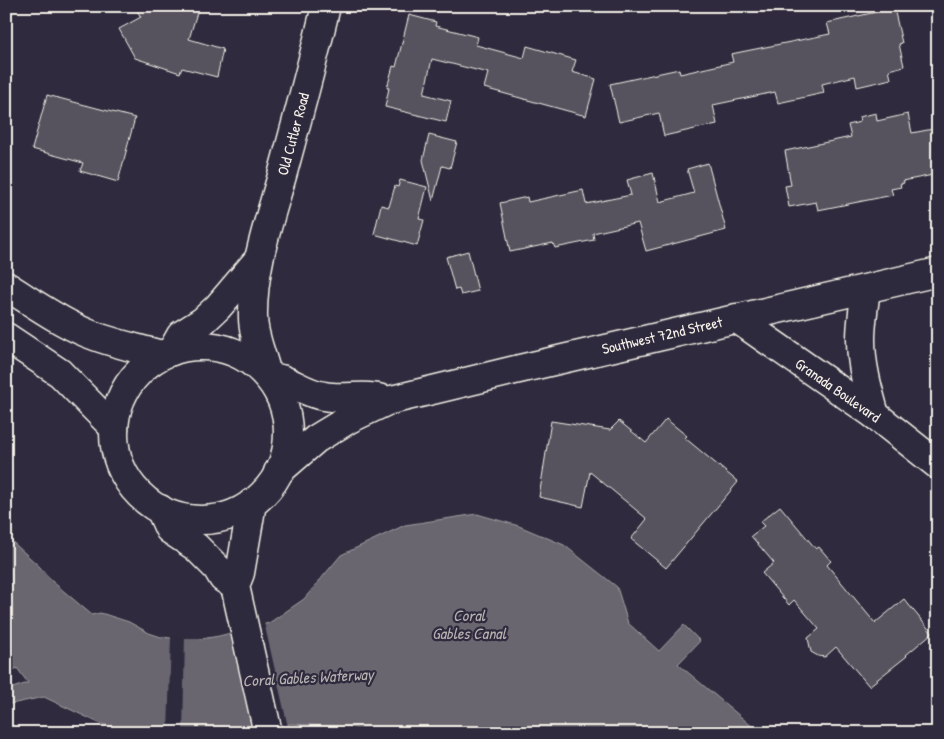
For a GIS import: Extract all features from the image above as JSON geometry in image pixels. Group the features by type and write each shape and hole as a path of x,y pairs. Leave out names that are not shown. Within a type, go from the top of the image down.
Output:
{"main road":[{"name":"Old Cutler Road","path":"268,377 255,332 253,316 258,260 284,170 326,6"},
{"name":"Old Cutler Road","path":"167,353 181,335 203,321 218,306 258,260"},
{"name":"Southwest 72nd Street","path":"278,472 316,438 349,419 387,401 938,272"},
{"path":"6,286 85,332 167,353"},
{"path":"866,289 861,338 862,364 875,416"},
{"name":"Granada Boulevard","path":"736,318 875,416 938,465"},
{"path":"6,337 60,373 114,428"},
{"path":"208,346 226,350 252,362 268,377 278,392 287,419 287,446 278,472 262,494 252,503 227,516 213,519 195,519 177,516 160,510 150,504 139,493 123,470 116,454 114,428 121,400 129,384 141,370 167,353 190,347 208,346"},
{"name":"Southwest 72nd Street","path":"268,377 283,379 312,394 325,397 358,398 376,396 387,401"},
{"path":"252,503 240,573 235,586 268,733"},
{"path":"160,510 169,529 196,547 217,568 223,578 235,586"}],"water":[{"name":"Coral Gables Canal","path":"477,514 519,526 564,545 617,587 628,623 659,651 684,625 700,641 678,664 760,733 378,733 349,727 291,724 245,733 131,733 99,723 44,697 6,705 6,690 28,683 17,668 12,671 6,667 6,536 39,566 53,582 92,615 104,614 129,622 161,637 201,639 269,623 304,599 341,555 405,525"}],"pier":[{"path":"264,622 288,727 252,733 229,631"},
{"path":"171,636 185,637 183,733 168,733"}],"building":[{"path":"134,6 199,6 189,39 223,49 217,77 182,68 180,73 135,58 119,29 141,17"},
{"path":"894,8 902,43 899,44 904,66 889,70 891,79 857,87 855,76 822,84 824,93 778,103 775,92 713,105 717,124 664,136 659,113 619,122 610,84 679,69 680,74 733,62 731,54 830,34 827,23"},
{"path":"409,15 436,22 435,26 478,37 476,45 524,58 527,46 576,60 572,72 596,79 586,116 484,88 488,73 432,59 424,94 451,101 446,122 385,107 389,88 387,88 393,66 396,67"},
{"path":"47,95 135,118 118,182 80,171 83,163 32,149"},
{"path":"876,113 877,121 908,114 912,133 938,128 938,174 903,181 904,183 900,184 901,187 891,189 893,195 818,210 816,202 789,207 785,186 791,185 785,151 851,137 848,125 860,122 859,117"},
{"path":"429,135 457,142 450,168 442,166 433,201 423,160"},
{"path":"708,163 726,230 646,251 638,223 593,233 594,240 555,248 553,243 510,252 500,203 527,197 528,202 583,190 586,204 631,195 627,180 653,173 660,202 694,193 687,169"},
{"path":"400,180 427,187 419,219 424,220 417,246 374,234 381,205 389,207 395,186 398,187"},
{"path":"468,251 478,291 461,295 459,289 455,290 446,257"},
{"path":"666,419 687,436 685,438 738,482 666,568 631,539 647,519 590,472 583,507 539,497 551,421 610,430 619,421 646,443"},
{"path":"780,506 816,549 819,547 831,561 827,565 875,623 904,599 932,633 907,656 869,686 836,647 825,657 811,652 808,638 819,629 794,600 789,605 762,573 774,563 751,536 764,526 760,522"}],"water label":[{"name":"Coral Gables Waterway","path":"308,677"}]}
